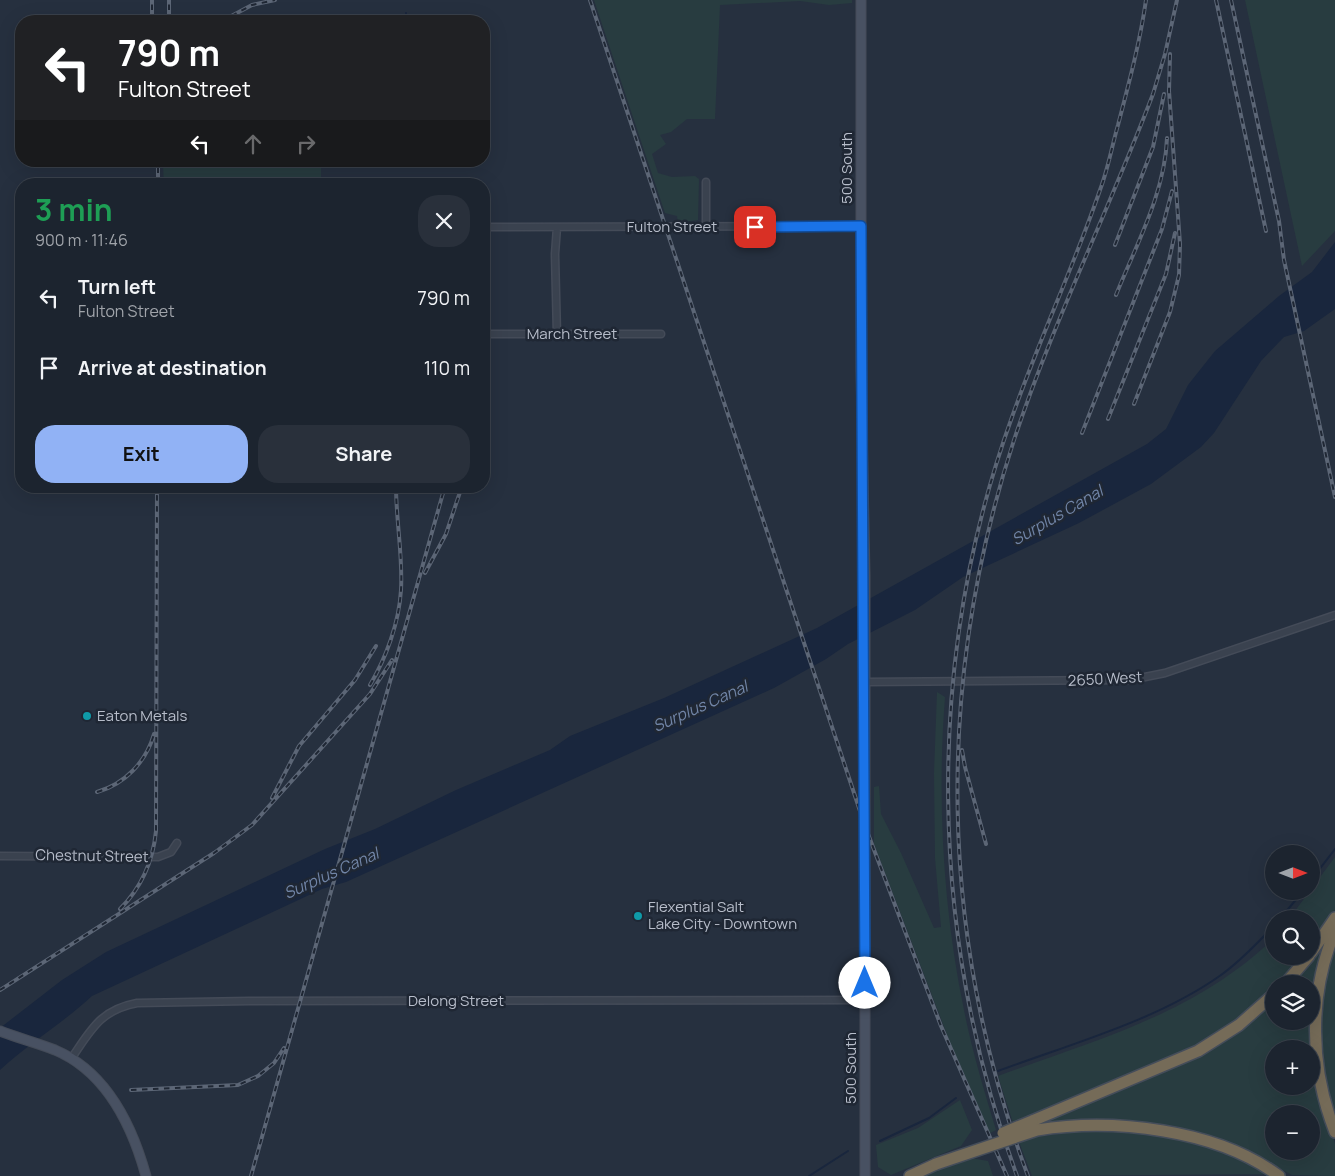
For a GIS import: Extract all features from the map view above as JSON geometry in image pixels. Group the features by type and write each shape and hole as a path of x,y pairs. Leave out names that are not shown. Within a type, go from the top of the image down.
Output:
{"highway":[{"path":"1320,940 1335,918"},
{"path":"1335,931 1319,983 1315,1029 1319,1078 1335,1132"},
{"path":"1293,975 1301,965"},
{"path":"910,1176 1035,1126 1198,1051 1239,1025 1265,1002"},
{"path":"1035,1126 1128,1126 1178,1134 1235,1152 1279,1176"}],"street":[{"name":"500 South","path":"861,0 861,226 865,596 865,1176"},
{"path":"706,182 706,227"},
{"name":"Fulton Street","path":"490,227 861,226"},
{"path":"557,227 555,254 557,334"},
{"name":"March Street","path":"490,334 661,334"},
{"name":"2650 West","path":"865,682 1130,680 1165,673 1335,615"},
{"name":"Chestnut Street","path":"0,856 158,857 171,852 178,843"},
{"name":"Delong Street","path":"71,1059 102,1017 120,1007 137,1003 249,1001 865,1000"},
{"path":"0,1032 55,1051 71,1059 94,1077 120,1109 136,1141 146,1176"}],"green space":[{"path":"594,0 852,0 852,3 829,5 800,1 720,5 715,119 687,119 671,132 660,135 666,144 652,154 658,173 672,177 695,176 699,179 698,220 678,223 677,216 665,213"},
{"path":"1245,0 1335,0 1335,231 1302,266"},
{"path":"163,167 321,167 321,178 164,178"},
{"path":"937,692 945,697 942,815 951,933 967,1025 996,1130 990,1133 951,1045 874,844 874,787 879,786 881,814 901,853 934,928 941,927 935,858 934,773"},
{"path":"1335,857 1335,910 1320,932 1320,910 1296,910 1303,900 1320,900 1320,877"},
{"path":"1265,946 1265,965 1295,965 1287,975 1265,975 1265,997 1239,1020 1186,1052 1014,1126 998,1076 1144,1022 1212,986 1244,964"},
{"path":"1335,946 1335,1123 1321,1066 1320,998"},
{"path":"1320,949 1324,951 1320,981 1320,975 1298,975 1306,965 1320,965"},
{"path":"1265,1007 1265,1030 1314,1030 1312,1040 1265,1040 1265,1095 1320,1095 1320,1087 1335,1144 1335,1176 1292,1175 1229,1142 1174,1126 1101,1119 1035,1126 1184,1062"},
{"path":"960,1100 972,1130 961,1146 891,1175 878,1167 876,1145 918,1128"},
{"path":"1099,1129 1136,1130 1221,1149 1272,1174 1032,1176 1019,1142 1034,1137"},
{"path":"965,1157 988,1161 993,1176 922,1176"}],"water":[{"name":"Surplus Canal","path":"1335,242 1335,309 1304,331 1284,337 1261,361 1214,433 1201,447 1151,484 1079,523 963,577 915,610 848,644 826,659 774,688 346,882 322,889 92,996 0,1070 0,1028 62,980 106,952 325,849 375,829 456,790 550,750 570,736 664,698 817,628 1147,444 1166,429 1188,385 1215,351 1279,296 1312,272"}],"waterway":[{"path":"1320,868 1335,849"},
{"path":"1287,910 1296,900"},
{"path":"998,1071 1113,1030 1170,1005 1228,970 1265,935"},
{"path":"880,1141 929,1118 956,1098"},
{"path":"809,1176 848,1151"}],"railway":[{"path":"152,0 152,15"},
{"path":"169,0 169,15"},
{"path":"233,15 252,5 275,0"},
{"path":"590,0 865,826 941,1026 1007,1176"},
{"path":"1017,1176 988,1084 966,989 953,893 948,797 951,700 963,604 983,510 1022,388 1103,182 1134,63 1146,0"},
{"path":"1028,1176 998,1085 977,994 963,902 958,809 960,716 970,624 988,532 1014,440 1046,352 1153,94 1165,54 1177,0"},
{"path":"1216,0 1266,231"},
{"path":"1231,0 1279,221 1284,260 1335,497"},
{"path":"1134,404 1170,312 1179,275 1180,244 1169,91 1170,54"},
{"path":"1115,245 1153,147 1164,94"},
{"path":"1116,295 1155,199 1161,179 1167,138"},
{"path":"158,167 158,178"},
{"path":"1082,433 1162,229 1172,191"},
{"path":"1108,419 1166,274 1175,233"},
{"path":"120,909 134,892 145,873 152,853 156,831 157,493"},
{"path":"370,685 391,640 400,602 401,564 396,493"},
{"path":"251,1176 443,493"},
{"path":"425,573 446,534 460,493"},
{"path":"272,798 299,746 355,680 376,646"},
{"path":"0,990 214,853 252,825 370,694 392,660"},
{"path":"97,792 117,784 140,763 154,734"},
{"path":"962,750 986,844"},
{"path":"131,1090 238,1085 258,1076 274,1063 284,1048"}],"place":[{"name":"Eaton Metals","path":"87,716"},
{"name":"Flexential Salt Lake City - Downtown","path":"638,916"}],"route":[{"path":"755,227 861,226 861,370 865,575 865,983"}]}
